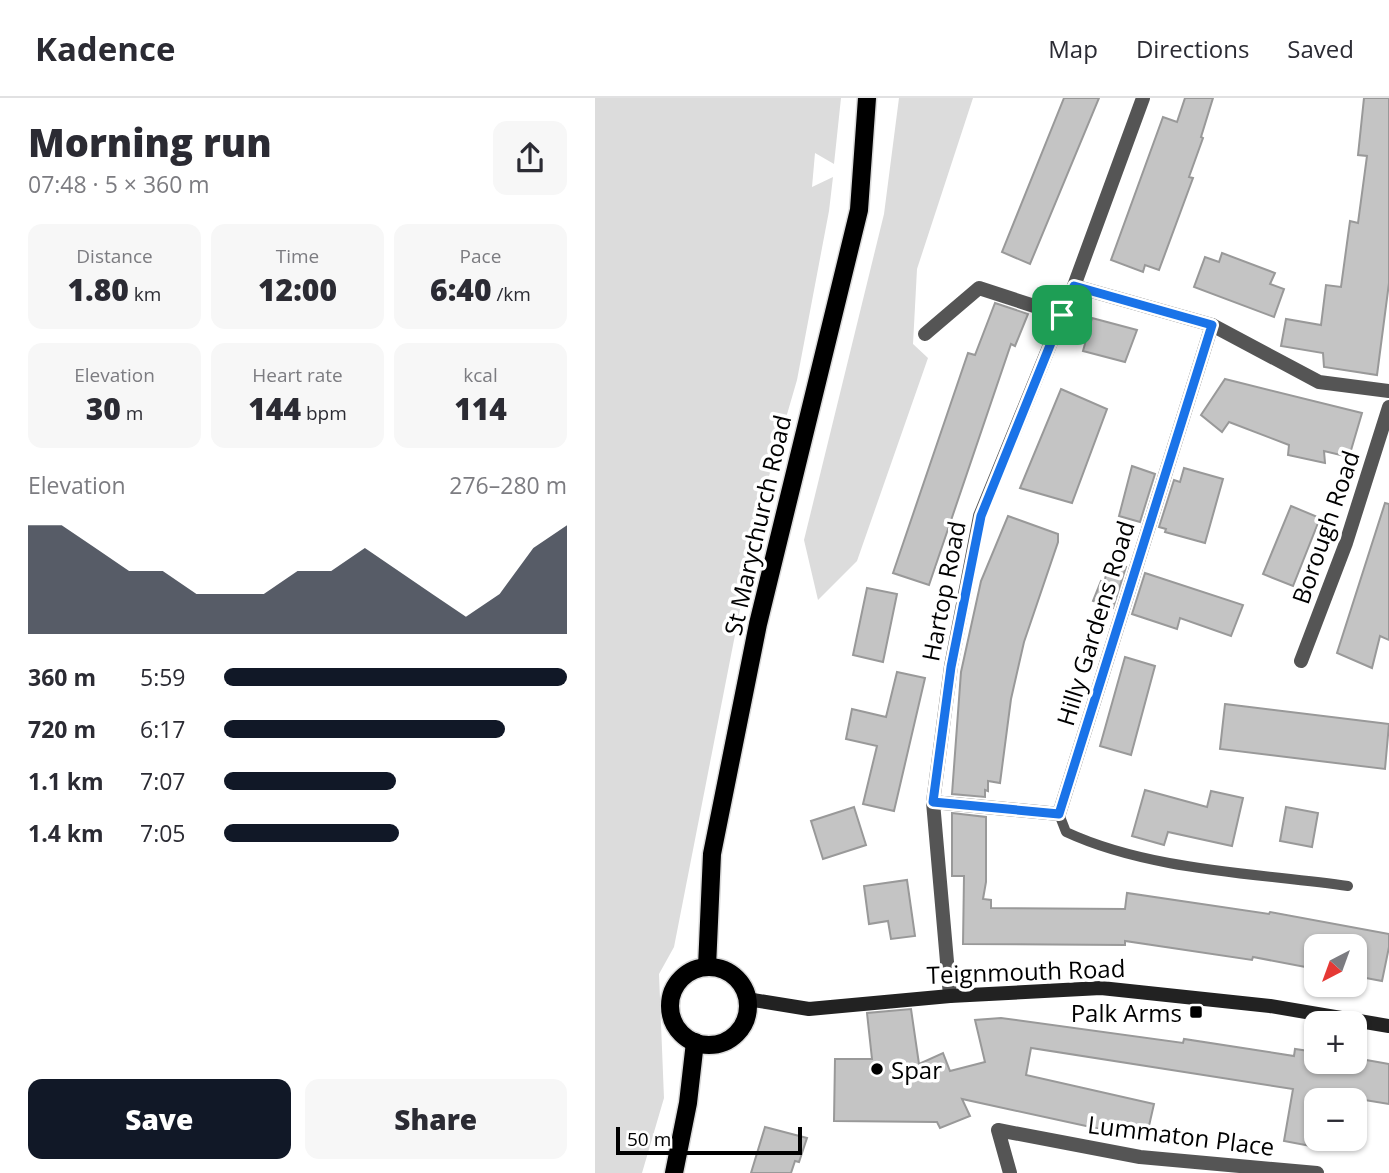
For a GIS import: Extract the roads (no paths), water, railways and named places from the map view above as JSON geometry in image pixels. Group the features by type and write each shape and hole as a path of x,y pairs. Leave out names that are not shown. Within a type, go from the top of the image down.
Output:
{"main road":[{"name":"St Marychurch Road","path":"707,967 712,854 758,624 859,210 867,98"},
{"path":"707,967 728,972 743,988 747,999 744,1021 738,1032 718,1044 695,1042 683,1035 670,1012 674,987 683,976 707,967"},
{"name":"Teignmouth Road","path":"747,999 809,1009 950,996 1101,988 1271,1006 1389,1026"},
{"path":"674,1173 688,1103 695,1042"}],"street":[{"name":"Hartop Road","path":"950,996 933,802 951,667 981,516 1074,286 1143,98"},
{"path":"1074,286 1212,325 1319,382 1389,391"},
{"path":"925,334 979,288 1062,315"},
{"name":"Hilly Gardens Road","path":"1059,814 1212,325"},
{"name":"Borough Road","path":"1301,661 1346,543 1389,407"},
{"path":"933,802 1059,814"},
{"name":"Lummaton Place","path":"1010,1173 998,1130 1140,1157 1317,1173"}],"lane":[{"path":"1059,814 1066,832 1156,861 1348,886"}],"place":[{"name":"Palk Arms","path":"1196,1012"},
{"name":"Spar","path":"877,1069"}]}
